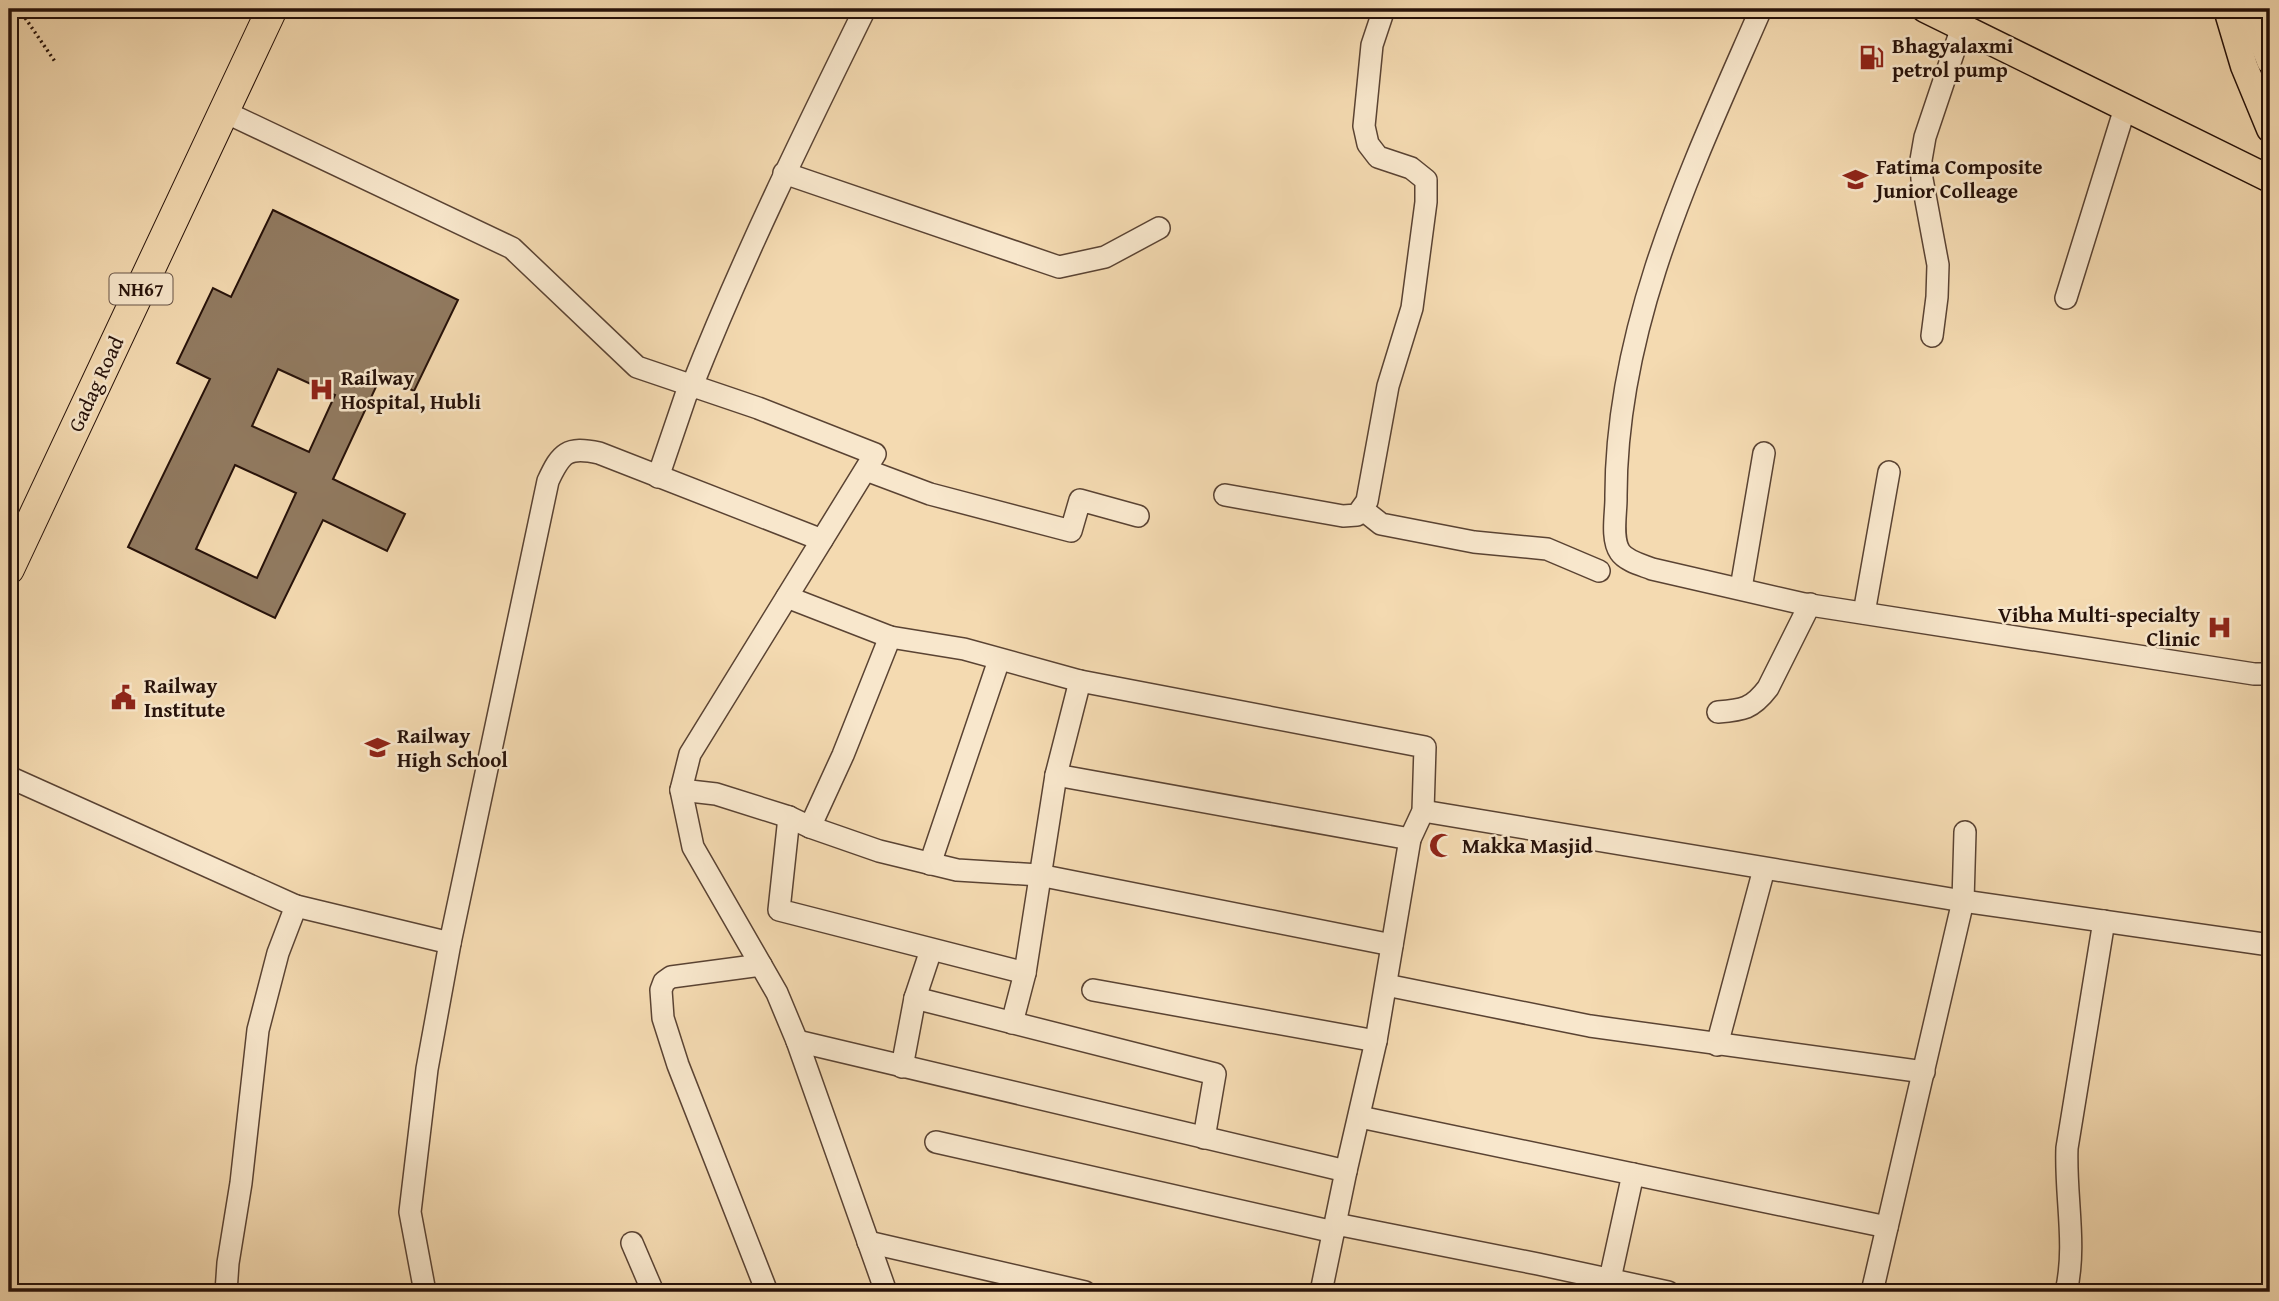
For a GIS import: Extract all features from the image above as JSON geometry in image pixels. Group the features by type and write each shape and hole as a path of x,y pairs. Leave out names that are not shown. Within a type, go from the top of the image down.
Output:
{"highway":[{"name":"Gadag Road","path":"9,524 251,9"},
{"name":"Gadag Road","path":"9,569 272,9"}],"main road":[{"path":"1925,9 2270,179"},
{"path":"2227,9 2245,66 2270,130"},
{"path":"2258,18 2270,61"}],"street":[{"path":"658,478 686,395 724,304 864,9"},
{"path":"1225,495 1343,516 1357,515 1367,500 1388,386 1412,308 1426,202 1426,180 1411,168 1378,157 1368,144 1364,126 1372,46 1384,9"},
{"path":"1761,9 1656,263 1629,364 1616,468 1616,538 1620,552 1632,561 1652,569 1810,604 2254,674 2270,674"},
{"path":"1932,336 1938,265 1921,160 1925,137 1962,27"},
{"path":"2066,298 2125,108"},
{"path":"225,112 512,248 637,367 758,408 875,454 690,754 681,790 693,847 777,993 797,1041 886,1292"},
{"path":"784,173 1059,267 1105,257 1159,228"},
{"path":"425,1292 410,1212 427,1069 450,943 548,481 558,460 568,452 583,450 599,453 822,540"},
{"path":"1741,588 1764,453"},
{"path":"866,470 930,494 1071,531 1080,500 1138,516"},
{"path":"1864,613 1889,472"},
{"path":"1362,509 1381,524 1475,542 1547,549 1599,571"},
{"path":"787,597 890,637 964,649 1080,681 1424,747 1423,811 1410,839 1376,1041 1321,1292"},
{"path":"1718,712 1742,710 1752,706 1761,697 1810,604"},
{"path":"810,827 843,755 890,637"},
{"path":"930,864 999,660"},
{"path":"1012,1023 1026,973 1056,775 1080,681"},
{"path":"1056,775 1410,839"},
{"path":"9,776 296,906 450,943"},
{"path":"681,790 716,794 789,817 879,851 957,870 1039,875 1392,944"},
{"path":"1423,811 1964,901 2270,945"},
{"path":"789,817 779,910 1026,973"},
{"path":"1872,1292 1964,901 1965,832"},
{"path":"1717,1045 1764,869"},
{"path":"226,1292 258,1030 278,953 296,906"},
{"path":"2066,1292 2072,1249 2066,1175 2067,1148 2104,921"},
{"path":"902,1067 915,998 931,950"},
{"path":"761,965 671,977 664,982 660,1000 678,1065 767,1292"},
{"path":"1386,985 1590,1026 1924,1072"},
{"path":"1093,990 1376,1041"},
{"path":"915,998 1215,1074 1204,1138"},
{"path":"797,1041 1346,1171"},
{"path":"1360,1118 1887,1227"},
{"path":"936,1142 1335,1228 1668,1292"},
{"path":"1610,1279 1633,1174"},
{"path":"632,1242 653,1292"},
{"path":"868,1242 1085,1292"}],"path":[{"path":"19,9 56,63"}],"building":[{"path":"273,210 458,300 414,391 381,376 333,479 405,514 387,551 323,520 275,618 128,547 210,379 177,363 213,288 231,297","holes":["278,369 335,395 309,452 252,426","235,465 296,493 257,578 196,549"]}],"place":[{"name":"Bhagyalaxmi petrol pump","path":"1872,58"},
{"name":"Fatima Composite Junior Colleage","path":"1856,179"},
{"name":"Railway Hospital, Hubli","path":"321,390"},
{"name":"Vibha Multi-specialty Clinic","path":"2220,627"},
{"name":"Railway Institute","path":"124,698"},
{"name":"Railway High School","path":"377,748"},
{"name":"Makka Masjid","path":"1442,846"}]}
